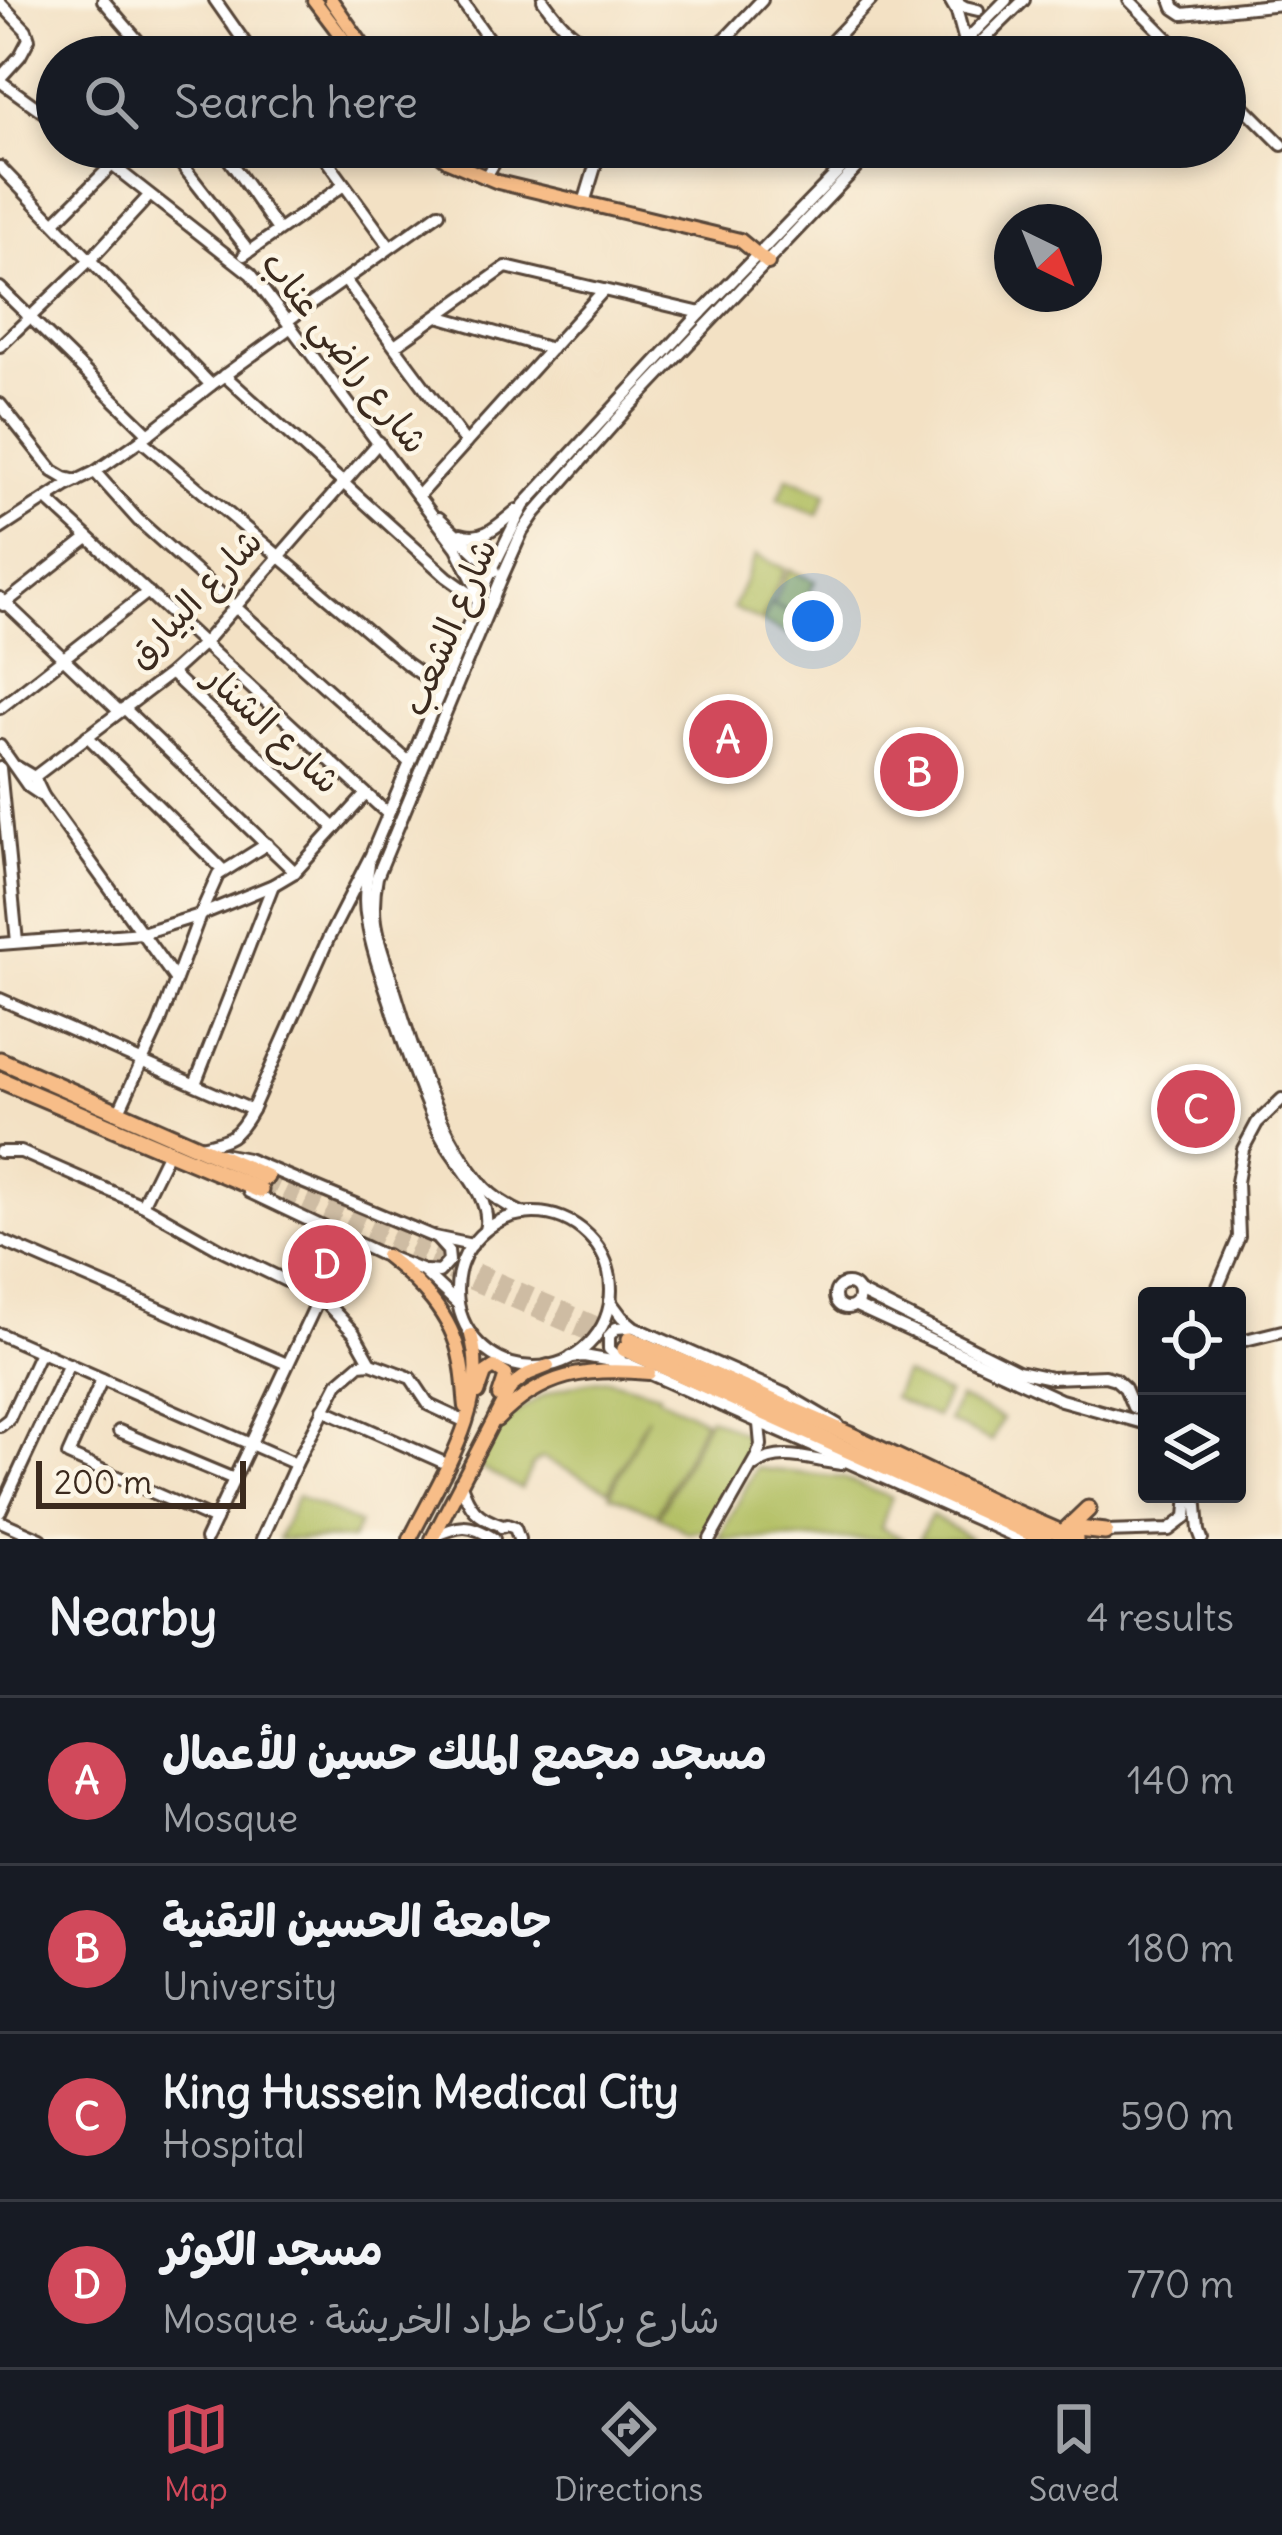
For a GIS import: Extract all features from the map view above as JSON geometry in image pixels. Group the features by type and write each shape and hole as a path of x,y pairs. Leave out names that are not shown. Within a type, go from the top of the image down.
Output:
{"highway":[{"path":"0,1060 120,1108 200,1146 214,1161"},
{"path":"0,1080 168,1152 214,1161 263,1183"},
{"path":"629,1345 1044,1539"},
{"path":"762,1425 850,1450 1069,1534 1105,1532"},
{"path":"1069,1534 1088,1509"}],"main road":[{"path":"314,0 341,36"},
{"path":"332,0 357,36"},
{"path":"465,168 485,178 740,240 764,259"},
{"path":"386,1256 429,1296 454,1335 468,1417"},
{"path":"468,1417 476,1359 471,1335"},
{"path":"473,1455 511,1387 548,1366"},
{"path":"410,1539 485,1373 494,1367 502,1370 505,1383 432,1538"},
{"path":"488,1429 519,1399 558,1378 608,1370 649,1373"}],"street":[{"path":"103,0 134,36"},
{"path":"112,10 122,0"},
{"path":"215,0 239,36"},
{"path":"460,0 486,36"},
{"path":"543,0 574,36"},
{"path":"833,36 856,5 871,0"},
{"path":"952,0 978,10"},
{"path":"952,0 963,36"},
{"path":"971,36 1006,0"},
{"path":"987,36 1024,0"},
{"path":"1133,0 1169,36"},
{"path":"1171,0 1183,14 1282,4"},
{"path":"728,36 758,1"},
{"path":"0,3 29,39 0,80 36,106"},
{"path":"1246,113 1282,149"},
{"path":"55,222 109,168"},
{"name":"شارع راضي عناب","path":"114,168 251,274 432,513 464,560 480,598"},
{"path":"185,168 250,251"},
{"path":"235,168 278,230"},
{"path":"332,168 389,246"},
{"path":"485,178 491,168"},
{"path":"584,203 595,168"},
{"name":"شارع الشعب","path":"200,1146 236,1135 252,1110 371,855 409,762 428,737 442,688 480,598 523,532 550,495 841,168"},
{"path":"3,170 211,385"},
{"path":"237,261 344,185"},
{"path":"0,346 149,196"},
{"path":"0,531 145,437 389,246 439,213"},
{"name":"شارع الشعب","path":"524,1214 489,1192 451,1136 409,1035 377,934 377,877 428,737 524,505 700,313 764,259"},
{"path":"395,345 506,267 700,313"},
{"path":"345,280 466,443"},
{"path":"0,288 127,413 145,437 279,556 442,688"},
{"path":"419,495 604,290"},
{"path":"438,316 551,350"},
{"path":"224,375 447,578 480,598"},
{"path":"0,404 53,471 60,491"},
{"name":"شارع البيارق","path":"3,784 12,776 13,764 87,736 171,674 379,442"},
{"path":"53,471 55,485 88,538 388,814"},
{"path":"95,472 138,520 409,762"},
{"path":"456,532 483,536 524,505"},
{"name":"شارع راضي عناب","path":"432,513 497,573"},
{"path":"88,538 2,602 295,872"},
{"path":"0,708 148,592"},
{"name":"شارع الشنار","path":"171,674 335,828"},
{"path":"87,736 223,870"},
{"path":"17,942 3,784 13,764 43,796 175,979"},
{"path":"0,944 142,933 273,885 295,872 366,794"},
{"path":"120,1108 160,1025 212,885 223,870 267,844"},
{"name":"شارع الشعب","path":"371,855 366,918 385,986 435,1122 486,1205 485,1230"},
{"path":"196,1084 273,885"},
{"path":"0,999 252,1110"},
{"path":"1216,1287 1238,1244 1237,1182 1243,1149 1257,1123 1282,1099"},
{"path":"0,1153 21,1152 142,1204 319,1298 354,1334 371,1363"},
{"path":"142,1204 168,1152"},
{"path":"472,1245 434,1237 247,1159 214,1161 224,1179 422,1271 457,1302 480,1346 505,1361 548,1366 629,1345 785,1394 819,1412 850,1450 1022,1539"},
{"path":"459,1310 458,1276 472,1245 485,1230 524,1214 563,1218 591,1238 607,1265 611,1284 597,1333 572,1357"},
{"path":"422,1271 439,1271 449,1261 448,1251 434,1237"},
{"path":"0,1240 287,1364"},
{"path":"1138,1410 1118,1382 1106,1376 1060,1379 1018,1371 854,1286 839,1287 836,1294 841,1307 874,1312 1036,1389 1138,1421"},
{"path":"856,1306 859,1292"},
{"path":"206,1539 319,1298"},
{"path":"610,1300 629,1345 649,1373 762,1425 761,1445 710,1539"},
{"path":"1246,1339 1282,1331"},
{"path":"0,1334 296,1464"},
{"path":"0,1426 9,1419 40,1352"},
{"path":"262,1539 323,1409 345,1375 360,1364 371,1363 411,1378 429,1405 468,1417"},
{"path":"0,1512 69,1364"},
{"path":"102,1378 68,1455 215,1520"},
{"path":"1109,1413 1127,1392"},
{"path":"323,1409 447,1464"},
{"path":"119,1431 234,1479"},
{"path":"748,1472 778,1454 850,1450"},
{"path":"460,1482 473,1512 511,1526 530,1539"},
{"path":"1169,1530 1186,1517 1190,1503"},
{"path":"1105,1532 1169,1530 1202,1539 1194,1503"},
{"path":"0,1521 41,1539"},
{"path":"432,1538 467,1526 494,1539 503,1526"}],"green space":[{"path":"788,477 827,492 818,515 778,499"},
{"path":"756,555 785,569 761,621 733,608"},
{"path":"789,570 815,581 798,615 773,604"},
{"path":"771,605 798,617 790,635 763,623"},
{"path":"904,1374 947,1394 936,1417 893,1398"},
{"path":"608,1379 659,1393 658,1397 704,1420 657,1514 610,1494 648,1416 609,1490 542,1458 533,1464 521,1489 478,1467 487,1447 513,1415 548,1394"},
{"path":"959,1398 1002,1419 992,1442 948,1421"},
{"path":"709,1417 743,1433 746,1458 737,1483 707,1529 689,1533 659,1516"},
{"path":"756,1468 843,1478 891,1498 881,1528 906,1539 719,1539"},
{"path":"297,1496 359,1524 352,1539 278,1539"},
{"path":"931,1515 972,1539 919,1539"}],"tunnel":[{"path":"266,1177 630,1339"},
{"path":"260,1190 622,1348"}],"place":[{"name":"مسجد مجمع الملك حسين للأعمال","path":"728,739"},
{"name":"جامعة الحسين التقنية","path":"919,772"},
{"name":"King Hussein Medical City","path":"1196,1109"},
{"name":"مسجد الكوثر","path":"327,1264"}]}
